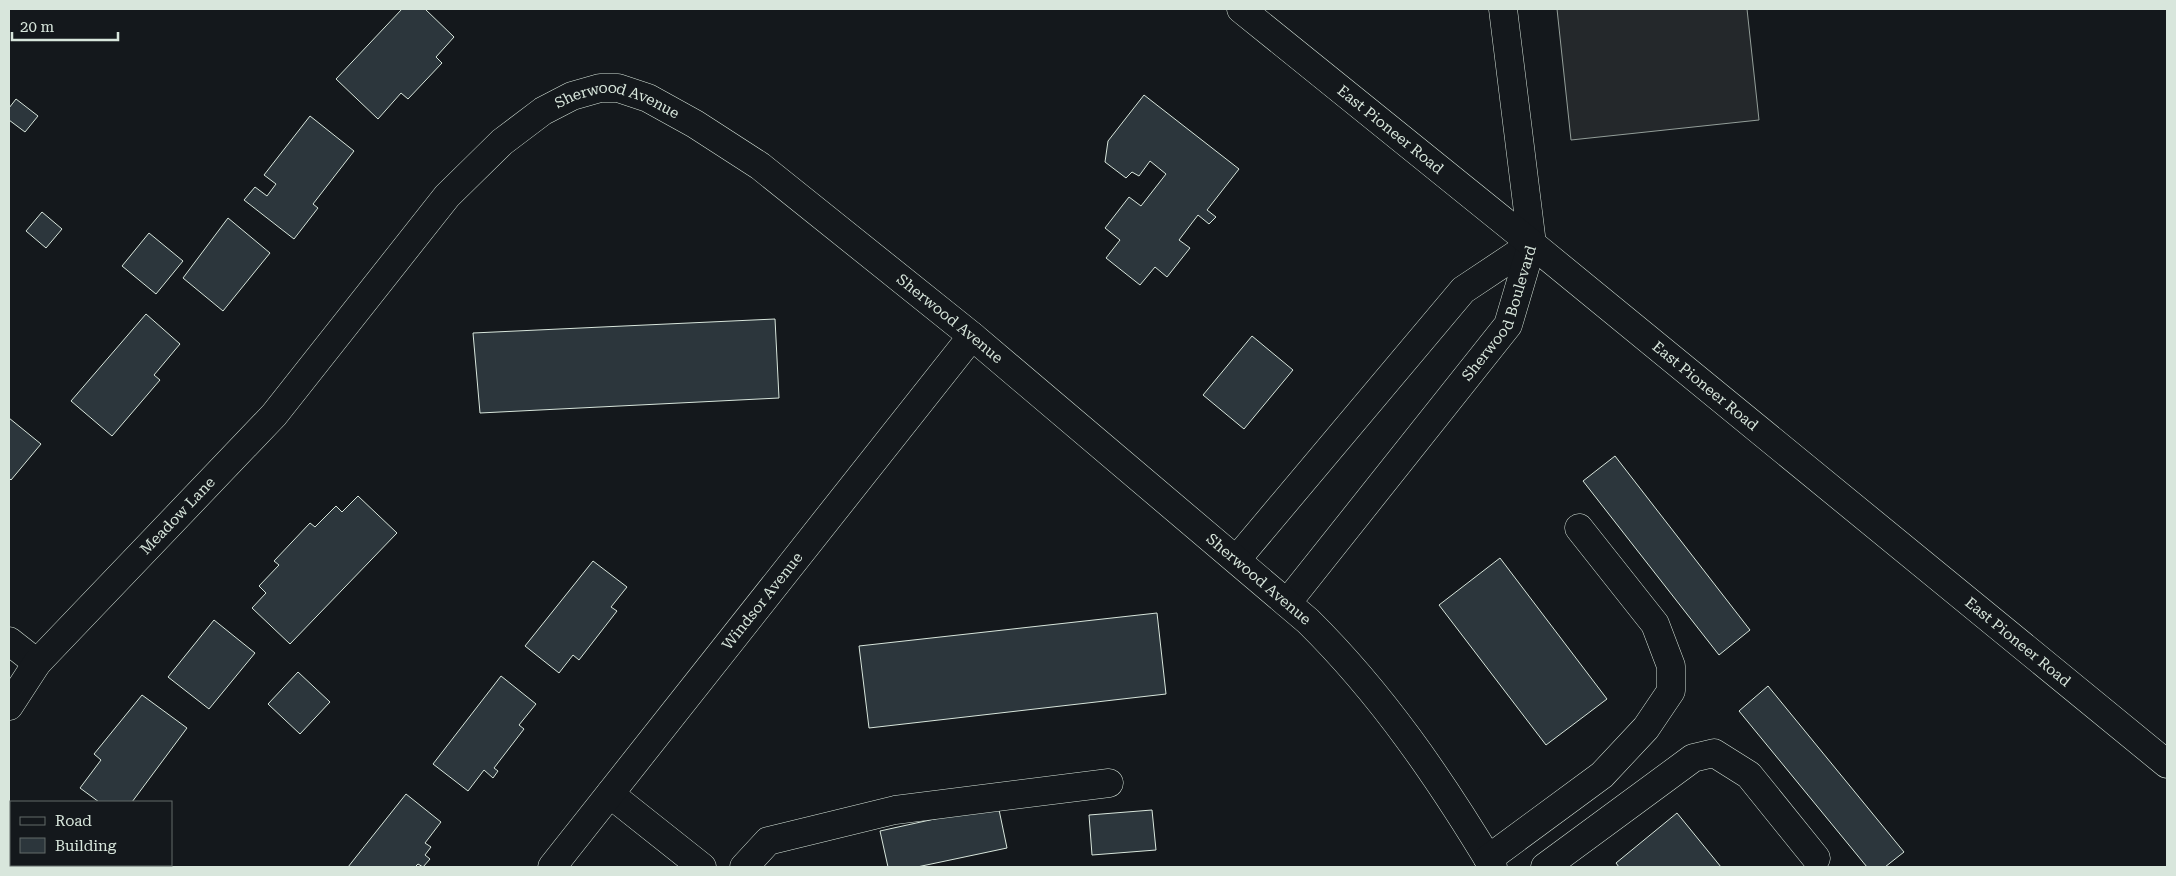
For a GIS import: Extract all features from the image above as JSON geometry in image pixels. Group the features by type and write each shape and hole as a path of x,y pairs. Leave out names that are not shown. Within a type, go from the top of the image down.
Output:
{"street":[{"name":"East Pioneer Road","path":"1240,9 1532,244 2167,764"},
{"path":"1503,9 1532,244"},
{"name":"Sherwood Avenue","path":"345,325 443,202 502,142 543,111 572,96 600,88 618,88 648,98 695,124 760,166 972,336 1288,603 1341,653 1403,730 1450,796 1491,863"},
{"name":"Sherwood Boulevard","path":"1237,559 1463,290 1532,244"},
{"name":"Sherwood Boulevard","path":"1288,603 1508,325 1532,244"},
{"name":"Meadow Lane","path":"9,706 37,664 274,415 345,325"},
{"name":"Windsor Avenue","path":"552,867 972,336"},
{"path":"1491,863 1602,775 1646,728 1671,691 1671,666 1656,624 1579,528"},
{"path":"9,641 37,664"},
{"path":"1545,867 1693,758 1714,754 1749,775 1816,858"},
{"path":"744,867 768,841 894,810 1109,783"},
{"path":"610,794 702,867"}],"shaded area":[{"path":"1557,9 1747,9 1759,120 1571,140"}],"building":[{"path":"402,9 425,9 454,37 436,57 442,63 408,99 401,93 378,119 336,79"},
{"path":"1144,95 1239,169 1207,210 1216,217 1209,224 1198,215 1179,240 1190,248 1167,277 1155,267 1140,285 1106,258 1120,240 1105,228 1129,197 1141,206 1166,174 1150,161 1139,176 1132,172 1126,178 1105,162 1108,141"},
{"path":"16,99 38,116 25,132 9,120 9,108"},
{"path":"310,116 354,151 313,204 318,208 294,239 244,200 255,187 267,196 276,184 264,175"},
{"path":"42,212 62,229 46,248 26,231"},
{"path":"228,218 270,253 223,311 183,278"},
{"path":"149,233 183,261 156,294 122,266"},
{"path":"146,314 180,344 154,375 160,380 112,436 71,401"},
{"path":"775,319 779,398 480,413 473,333"},
{"path":"1252,336 1293,370 1244,429 1203,395"},
{"path":"9,418 41,444 11,480 9,478"},
{"path":"1615,456 1750,630 1719,655 1583,481"},
{"path":"358,496 397,533 290,644 252,608 266,593 259,586 279,565 274,561 310,523 315,527 336,506 342,512"},
{"path":"1500,558 1607,699 1546,745 1439,605"},
{"path":"593,561 627,587 611,607 617,611 579,660 573,655 559,673 525,646"},
{"path":"1157,613 1166,694 869,728 859,646"},
{"path":"214,620 255,653 209,709 168,677"},
{"path":"298,672 330,702 300,734 268,704"},
{"path":"501,676 536,704 519,725 524,729 494,768 498,771 493,778 484,770 468,791 433,764"},
{"path":"1768,686 1904,852 1885,867 1867,867 1739,711"},
{"path":"142,695 187,728 133,801 98,801 80,788 101,760 94,754"},
{"path":"406,794 441,822 425,843 431,847 425,855 430,859 423,867 418,864 415,867 348,867"},
{"path":"998,805 1007,848 917,867 888,867 880,831"},
{"path":"1152,810 1156,850 1092,855 1089,815"},
{"path":"1677,813 1721,867 1619,867 1616,863"},
{"path":"22,866 92,866 91,867"}]}
